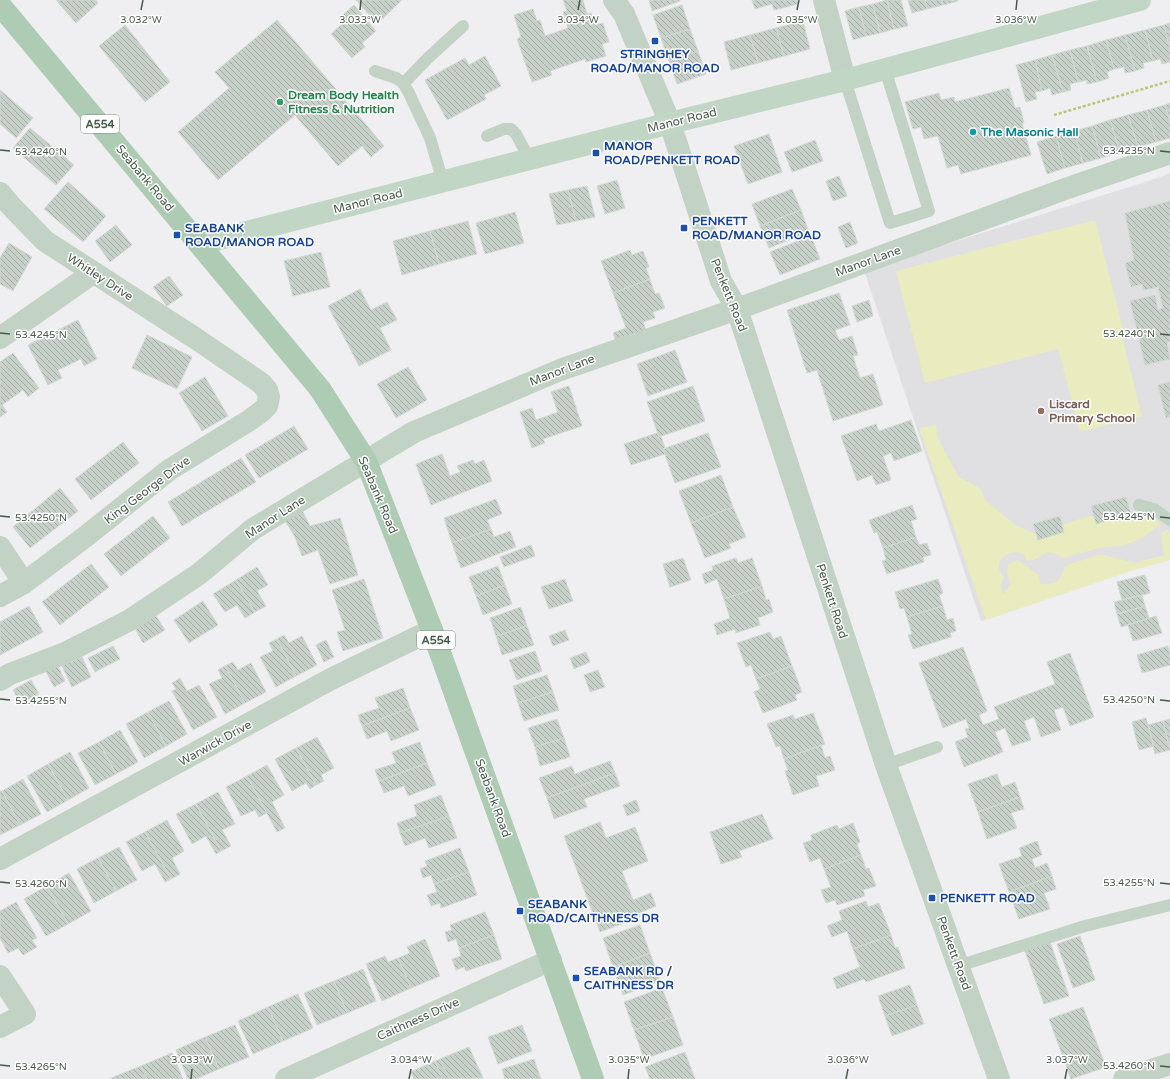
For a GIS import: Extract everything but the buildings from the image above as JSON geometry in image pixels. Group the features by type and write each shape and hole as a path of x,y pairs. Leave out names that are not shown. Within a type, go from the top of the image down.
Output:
{"main road":[{"name":"Manor Road","path":"200,244 670,123 846,80 1140,0"},
{"name":"Seabank Road","path":"0,5 320,390 366,461 432,630 593,1079"}],"street":[{"name":"Penkett Road","path":"614,0 624,14 670,123 721,281 737,309 886,765 999,1079"},
{"path":"824,0 846,80"},
{"name":"Manor Lane","path":"0,680 10,674 65,653 130,620 198,574 253,529 414,432 560,370 737,309 1065,189 1170,153"},
{"name":"Whitley Drive","path":"4,205 45,241 195,338"},
{"path":"0,338 93,273"},
{"name":"King George Drive","path":"0,596 24,583 85,537 169,470 250,420 267,406 270,397 267,390 261,383 195,338"},
{"path":"0,547 24,583"},
{"name":"Warwick Drive","path":"0,859 331,679 432,630"},
{"name":"Caithness Drive","path":"286,1079 551,960"},
{"path":"0,976 25,1014 0,1027"},
{"path":"1124,1079 1170,1064"}],"lane":[{"path":"403,84 428,58 464,26"},
{"path":"846,80 890,223 929,211 885,69"},
{"path":"375,71 396,78 403,84 430,138 443,182"},
{"path":"487,136 504,129 511,129 516,134 530,160"},
{"path":"1139,505 1154,509 1170,520"},
{"path":"886,765 937,747"},
{"path":"958,966 1085,926 1170,905"}],"path":[{"path":"1054,116 1170,81"}],"shaded area":[{"name":"Liscard Primary School","path":"1170,173 1170,553 981,621 864,270"}],"green space":[{"path":"1095,220 1124,332 1121,333 1142,416 1080,432 1058,349 925,383 896,271"},
{"path":"936,425 938,439 959,477 981,489 985,500 1017,526 1036,534 1033,524 1060,516 1063,525 1090,516 1094,516 1096,524 1145,510 1161,524 1142,538 1123,546 1103,547 1063,558 1056,554 1047,553 1033,560 1027,561 1025,556 1021,553 1010,553 1003,557 999,563 1000,571 1004,578 1001,585 1003,594 1011,584 1007,573 1008,564 1018,560 1039,575 1040,584 1051,584 1059,579 1065,566 1100,554 1135,563 1164,555 1161,534 1167,529 1170,532 1170,560 1134,570 986,620 919,428"}],"place":[{"name":"STRINGHEY ROAD/MANOR ROAD","path":"655,41"},
{"name":"Dream Body Health Fitness & Nutrition","path":"280,102"},
{"name":"The Masonic Hall","path":"973,132"},
{"name":"MANOR ROAD/PENKETT ROAD","path":"596,153"},
{"name":"PENKETT ROAD/MANOR ROAD","path":"684,228"},
{"name":"SEABANK ROAD/MANOR ROAD","path":"177,235"},
{"name":"Liscard Primary School","path":"1041,411"},
{"name":"PENKETT ROAD","path":"932,898"},
{"name":"SEABANK ROAD/CAITHNESS DR","path":"520,911"},
{"name":"SEABANK RD / CAITHNESS DR","path":"576,978"}]}
